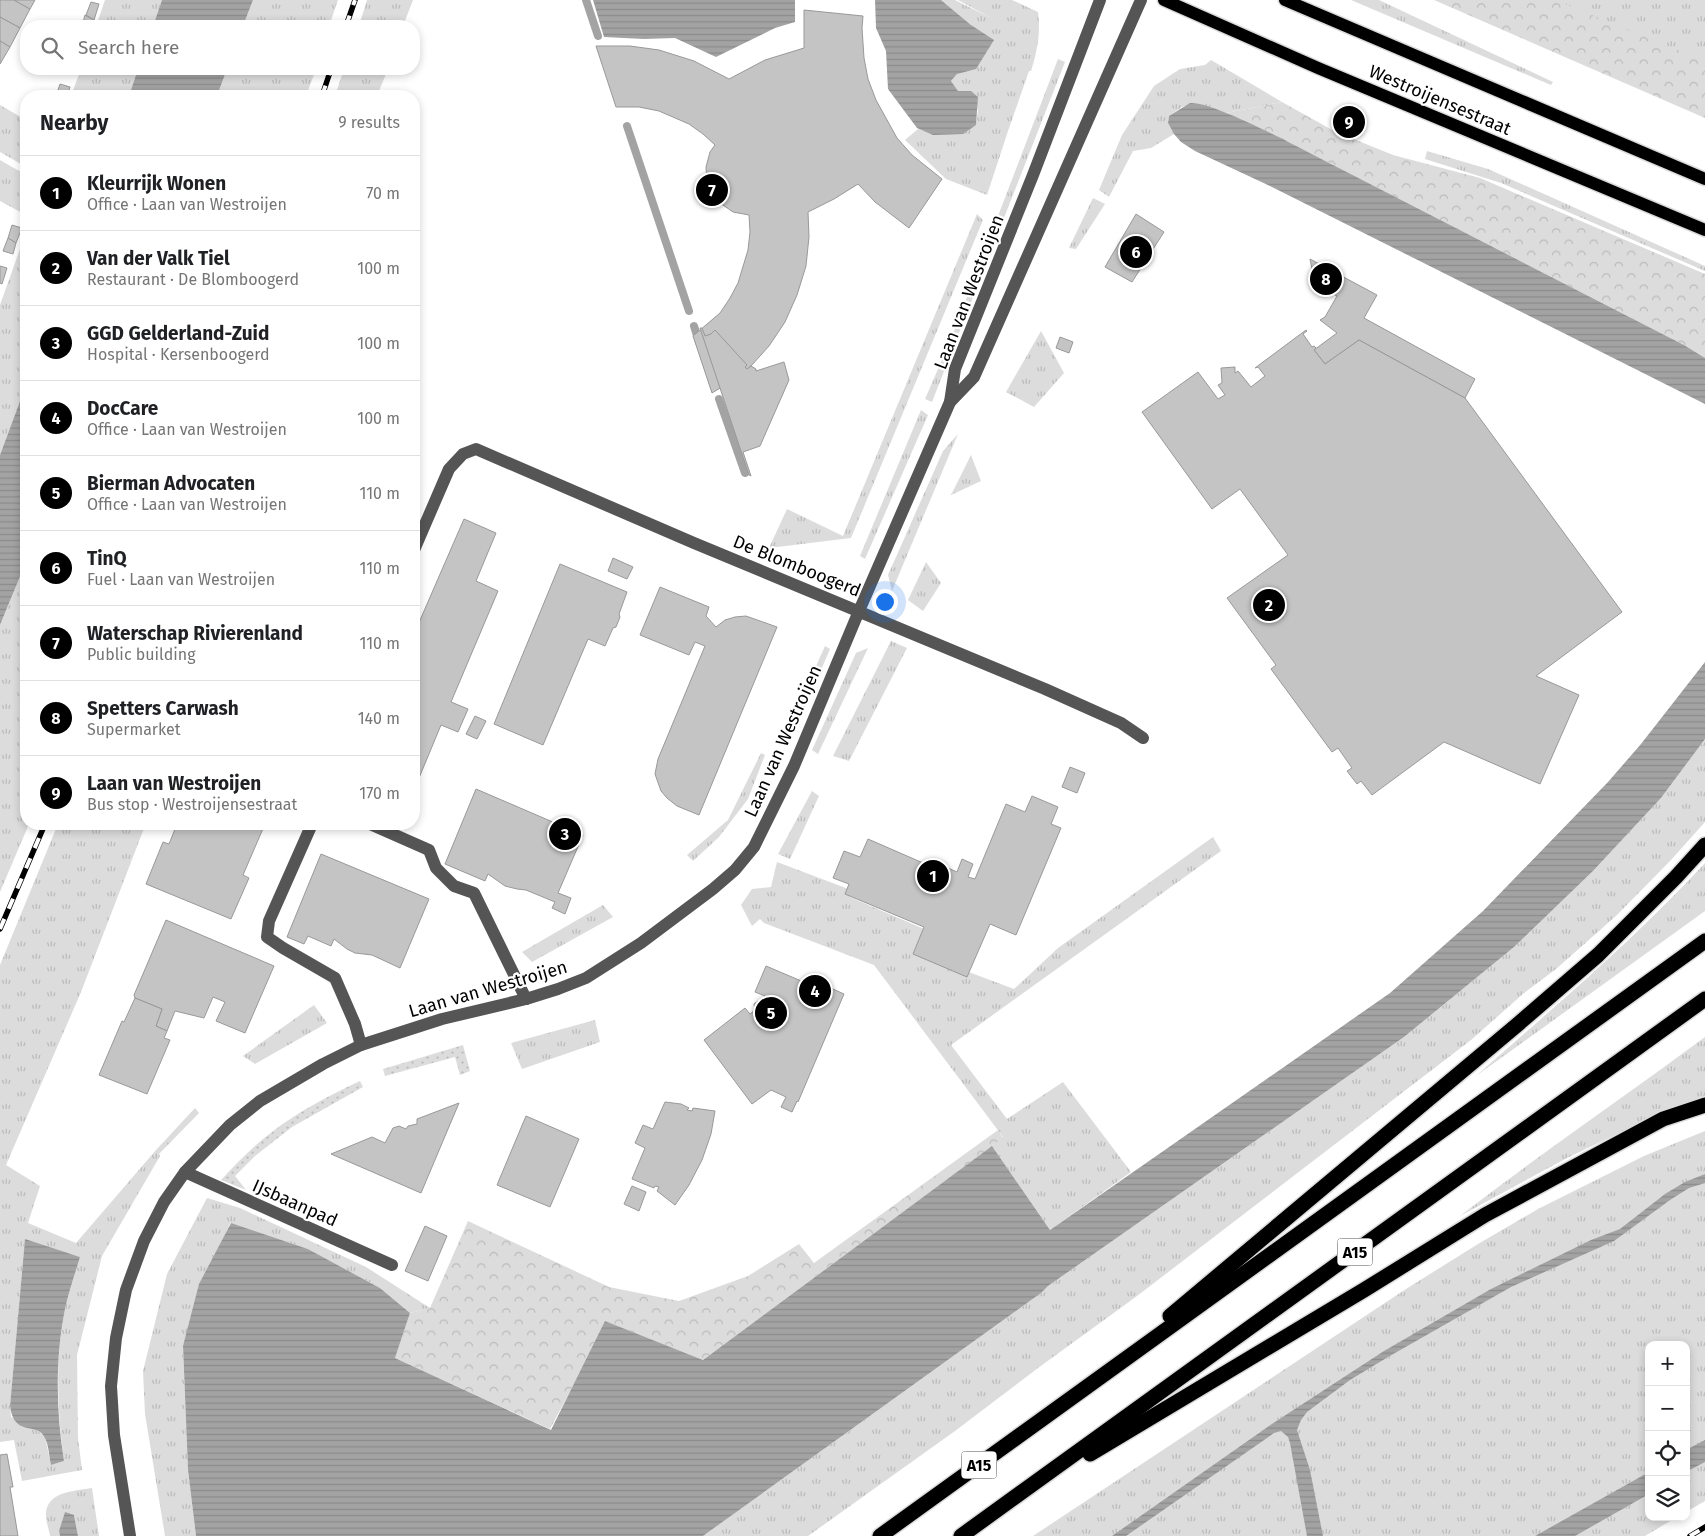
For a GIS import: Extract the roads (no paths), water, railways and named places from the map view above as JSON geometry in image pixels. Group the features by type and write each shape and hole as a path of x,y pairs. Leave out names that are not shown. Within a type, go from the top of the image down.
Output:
{"highway":[{"name":"A15","path":"1078,1394 1590,961 1676,877 1705,845"},
{"name":"A15","path":"880,1536 1705,940"},
{"name":"A15","path":"961,1536 1705,999"},
{"name":"A15","path":"1005,1504 1485,1216 1663,1119 1705,1105"}],"main road":[{"name":"Westroijensestraat","path":"1164,0 1318,68 1705,230"},
{"name":"Westroijensestraat","path":"1286,0 1705,179"}],"street":[{"name":"Laan van Westroijen","path":"130,1536 113,1418 111,1386 116,1338 126,1290 144,1241 164,1202 184,1172 230,1125 260,1101 323,1064 361,1045 442,1019 526,999 558,989 599,971 650,937 713,889 735,870 754,847 794,766 950,402 955,369 1033,175 1100,0"},
{"name":"Laan van Westroijen","path":"950,402 974,378 1141,0"},
{"name":"De Blomboogerd","path":"420,536 449,469 463,454 476,448 694,543 1121,723 1143,738"},
{"path":"309,830 269,921 268,937 283,948 335,978 355,1024 361,1045"},
{"path":"384,830 429,850 436,868 454,886 474,893 526,999"},
{"name":"IJsbaanpad","path":"184,1172 392,1265"}],"waterway":[{"path":"586,0 598,36"},
{"path":"627,126 689,311"},
{"path":"694,326 699,342"},
{"path":"719,399 745,473"}],"railway":[{"path":"348,20 355,0"},
{"path":"324,90 329,75"},
{"path":"0,929 42,830"},
{"path":"1690,1536 1705,1527"}],"place":[{"name":"Laan van Westroijen","path":"1349,122"},
{"name":"Waterschap Rivierenland","path":"712,190"},
{"name":"TinQ","path":"1136,252"},
{"name":"Spetters Carwash","path":"1326,279"},
{"name":"Van der Valk Tiel","path":"1269,605"},
{"name":"GGD Gelderland-Zuid","path":"565,834"},
{"name":"Kleurrijk Wonen","path":"933,876"},
{"name":"DocCare","path":"815,991"},
{"name":"Bierman Advocaten","path":"771,1013"}]}
